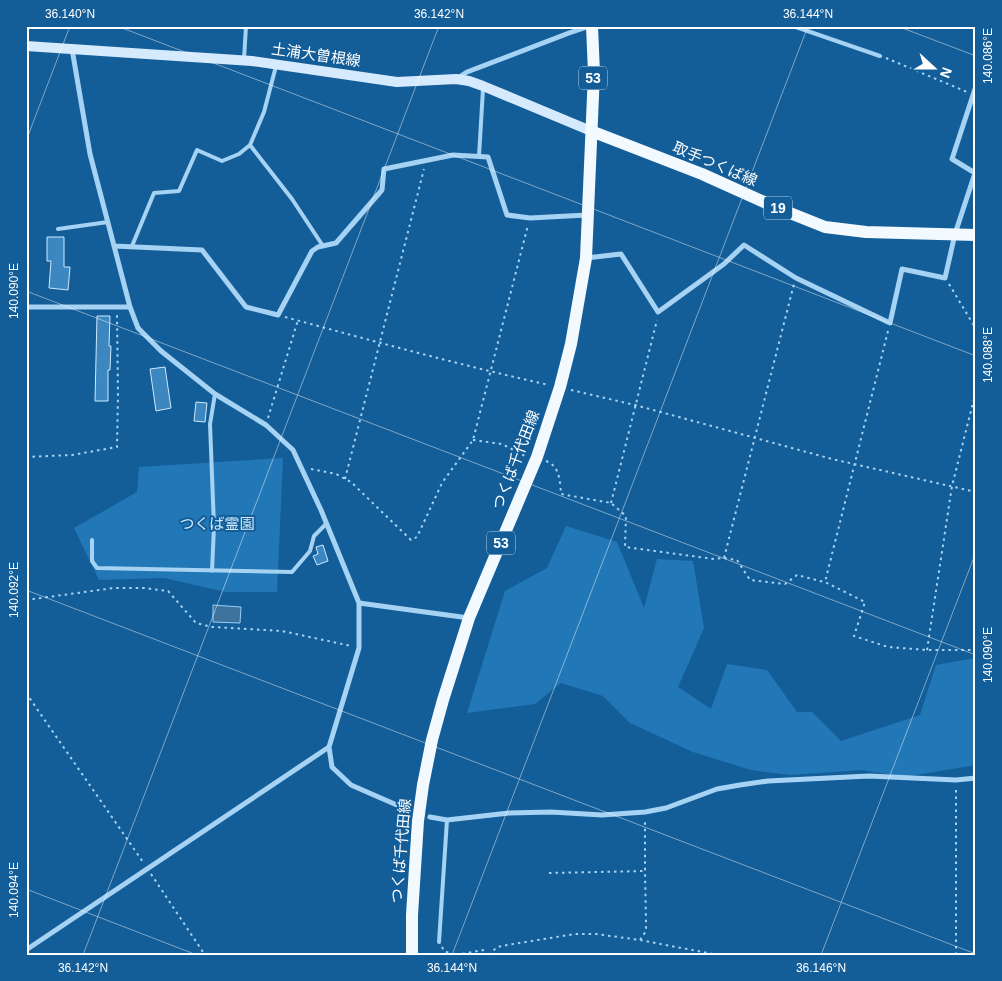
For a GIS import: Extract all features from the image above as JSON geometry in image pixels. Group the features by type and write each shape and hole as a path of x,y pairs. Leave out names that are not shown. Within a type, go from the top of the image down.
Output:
{"main road":[{"name":"つくば千代田線","path":"412,955 412,915 418,821 422,785 432,740 469,618 537,457 560,388 572,344 586,258 594,73 591,26"},
{"name":"土浦大曽根線","path":"26,46 244,60 397,82 456,79 484,86 591,131"},
{"name":"取手つくば線","path":"591,131 702,174 774,207 825,226 866,232 976,235"}],"street":[{"path":"456,79 467,72 591,26"},
{"path":"72,49 90,154 130,307 138,328 162,351 216,394 266,425 293,450 359,604 358,648 329,747 332,768 351,786 406,809"},
{"path":"586,258 621,254 658,312 724,264 744,246 796,278 890,324 902,269 945,278 955,234 975,173 952,159 976,86"},
{"path":"114,246 202,250 246,307 278,315 312,251 336,243 382,190 384,170 453,155 488,157 507,215 530,218 588,214"},
{"path":"26,307 130,307"},
{"path":"359,604 469,618"},
{"path":"26,950 329,747"},
{"path":"430,817 447,820 509,813 551,812 602,815 645,812 666,808 718,789 768,781 869,776 956,780 976,778"}],"lane":[{"path":"244,60 246,26"},
{"path":"793,26 880,56"},
{"path":"132,246 154,193 179,191 197,150 222,161 239,154 250,145 264,112 276,64"},
{"path":"479,156 484,86"},
{"path":"250,145 292,199 323,246"},
{"path":"58,229 108,222"},
{"path":"212,571 214,526 210,424 216,394"},
{"path":"92,540 92,561 97,568 292,572 310,551 314,536 326,524"},
{"path":"438,942 447,820"}],"path":[{"path":"880,56 973,95"},
{"path":"345,479 426,160"},
{"path":"300,466 336,474 351,482 411,540 417,538 442,484 473,440 530,218"},
{"path":"724,558 796,278"},
{"path":"945,278 976,329"},
{"path":"26,457 72,455 117,446 116,306"},
{"path":"610,503 658,312"},
{"path":"278,315 491,372 635,405 832,459 976,492"},
{"path":"266,425 298,320"},
{"path":"825,582 890,324"},
{"path":"927,650 952,486 976,391"},
{"path":"473,440 502,444 528,458 537,457 551,463 559,474 562,494 610,503 626,516 625,547 714,559 737,560 750,580 785,584 797,575 825,582 866,602 854,636 888,646 927,650 976,650"},
{"path":"26,600 114,588 144,588 168,592 196,623 212,627 282,631 358,648"},
{"path":"26,693 205,955"},
{"path":"956,780 956,955"},
{"path":"640,940 646,931 645,812"},
{"path":"549,873 645,871"},
{"path":"438,942 444,951 455,955 484,950 488,955 497,947 507,945 575,934 596,934 640,940 718,955"}],"green space":[{"name":"つくば霊園","path":"283,458 277,592 226,592 164,578 99,580 74,528 137,492 139,467"},
{"path":"566,526 617,542 644,608 657,559 693,561 704,628 678,687 711,709 727,664 767,670 797,712 812,712 841,741 920,715 936,665 976,658 976,765 904,777 862,770 790,775 751,770 693,752 630,723 603,696 561,683 535,704 467,713 505,591 547,568"}],"shaded area":[{"path":"213,605 241,607 240,623 213,622"}],"building":[{"path":"47,237 64,237 64,267 70,267 68,290 49,288 51,261 47,261"},
{"path":"97,316 110,316 109,346 111,346 110,370 108,370 108,401 95,401"},
{"path":"165,367 171,408 156,411 150,369"},
{"path":"196,402 207,403 205,422 194,421"},
{"path":"323,545 328,561 317,565 313,556 318,554 316,547"}],"tunnel":[{"path":"406,809 430,817"}]}
